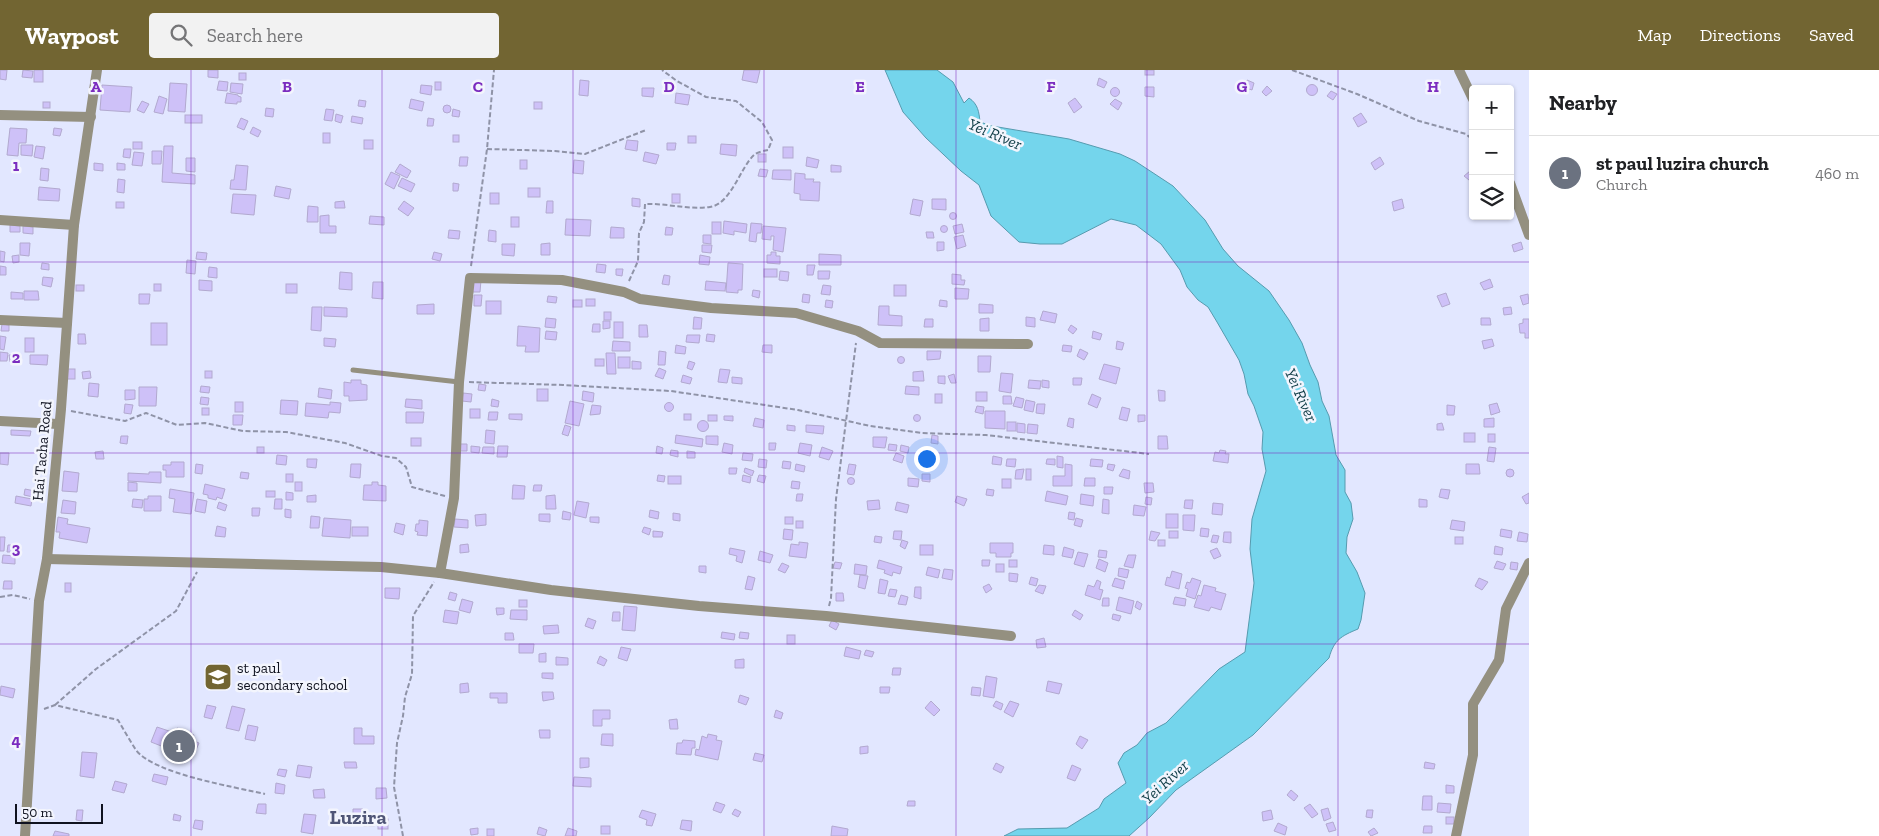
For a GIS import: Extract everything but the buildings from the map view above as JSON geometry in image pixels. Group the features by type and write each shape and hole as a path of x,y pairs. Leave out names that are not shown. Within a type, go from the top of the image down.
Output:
{"street":[{"name":"Hai Tacha Road","path":"25,836 39,601 47,559 58,424 61,409 74,225 97,70"},
{"path":"1459,70 1469,91"},
{"path":"0,115 91,117"},
{"path":"1514,194 1529,235"},
{"path":"0,220 74,225"},
{"path":"440,573 454,498 459,382 470,278 562,280 624,292 640,299 711,308 796,313 858,331 880,343 1028,344"},
{"path":"0,320 67,323"},
{"path":"0,421 58,424"},
{"path":"47,559 381,567 440,573 561,591 1011,636"},
{"path":"1456,836 1473,755 1473,704 1499,660 1506,609 1529,563"}],"lane":[{"path":"353,370 459,382"}],"path":[{"path":"470,278 487,149 494,70"},
{"path":"624,292 638,261 639,233 644,222 644,204 711,207 717,204 732,190 741,172 755,154 768,150 772,140 762,122 736,101 706,97 677,81 662,70"},
{"path":"1292,70 1357,94 1419,121 1466,134 1469,137"},
{"path":"487,149 585,154 646,130"},
{"path":"826,616 831,598 836,499 858,331"},
{"path":"459,382 671,391 798,410 870,426 922,433 986,435 1148,454"},
{"path":"61,409 125,422 146,413 177,425 205,423 243,431 286,432 345,443 382,456 396,458 406,467 412,487 454,498"},
{"path":"32,714 54,705 96,669 176,611 202,562"},
{"path":"403,836 394,787 397,743 405,697 412,674 413,616 440,573"},
{"path":"0,597 13,595 39,601"},
{"path":"54,705 118,720 136,750 151,762 169,771 265,794"}],"water":[{"name":"Yei River","path":"885,70 937,70 953,82 964,103 969,98 974,103 980,122 992,126 1069,139 1120,154 1135,161 1173,186 1205,220 1223,249 1238,266 1269,291 1289,320 1302,343 1329,416 1336,455 1345,470 1345,492 1351,503 1353,519 1347,537 1346,553 1357,572 1365,593 1358,629 1339,639 1333,647 1329,658 1253,735 1176,790 1129,836 1004,836 1018,829 1067,828 1099,808 1104,799 1126,783 1118,763 1124,753 1137,745 1147,733 1166,723 1219,669 1245,652 1254,583 1250,549 1252,519 1266,471 1262,449 1263,432 1248,394 1239,360 1208,307 1198,300 1187,287 1180,270 1161,244 1136,225 1111,219 1062,244 1019,242 991,216 979,185 926,138 903,112"}],"place":[{"name":"st paul secondary school","path":"218,677"},
{"name":"st paul luzira church","path":"179,746"}],"district":[{"name":"Luzira","path":"358,817"}]}
